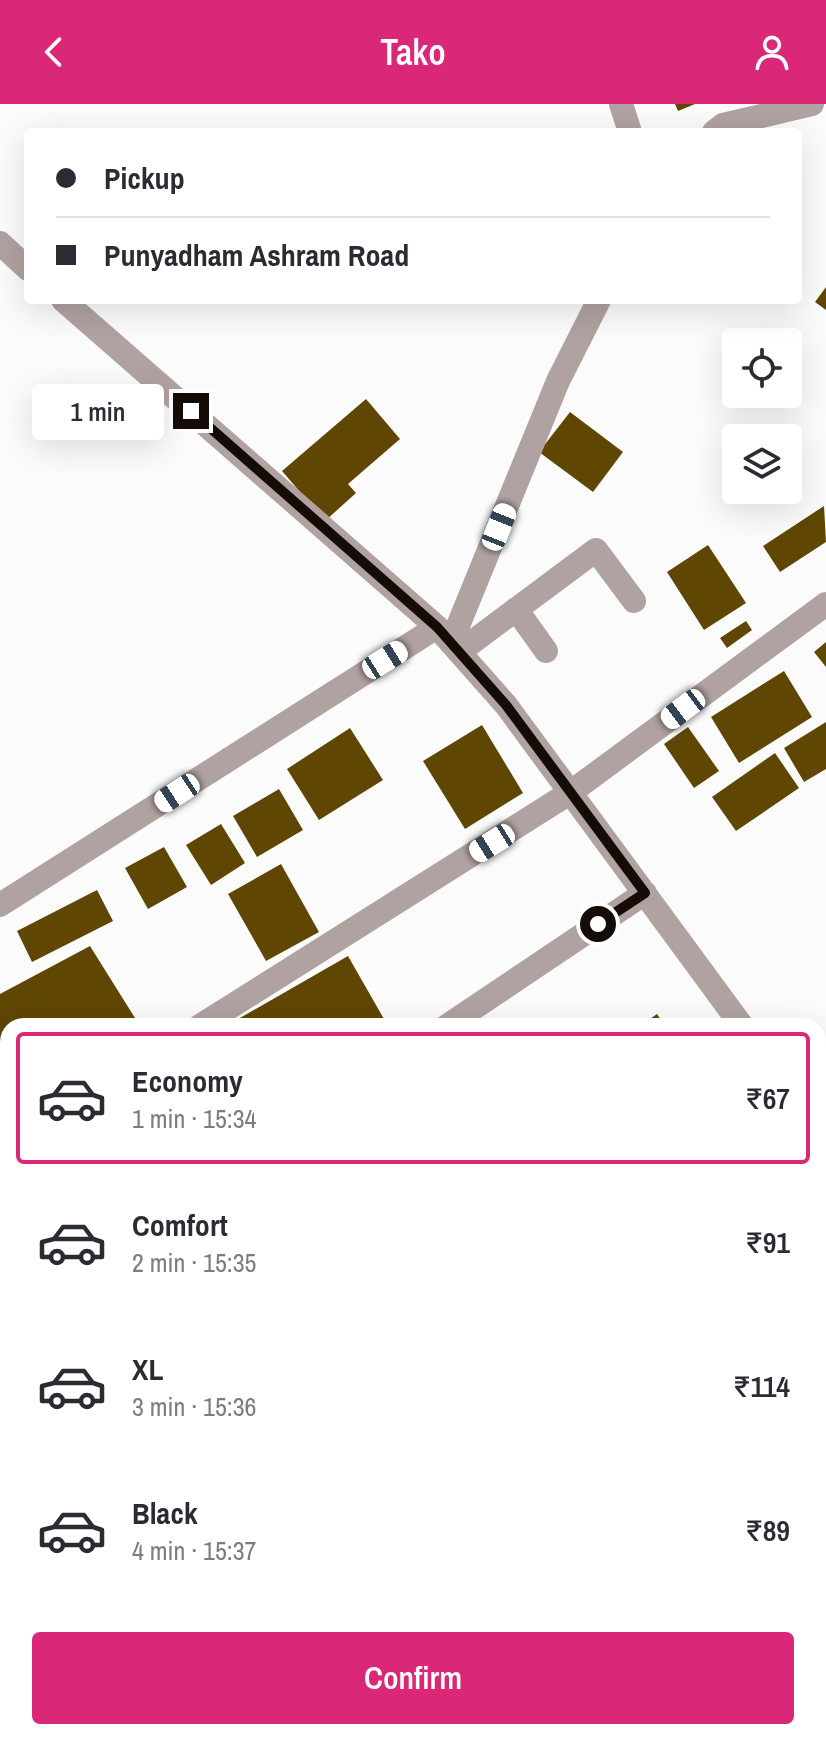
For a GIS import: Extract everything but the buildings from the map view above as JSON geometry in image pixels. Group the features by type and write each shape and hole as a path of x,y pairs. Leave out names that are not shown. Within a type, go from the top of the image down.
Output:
{"street":[{"path":"621,104 629,128"},
{"path":"719,128 812,104"},
{"path":"0,243 16,267"},
{"path":"77,304 449,641 506,705 736,1018"},
{"path":"449,641 558,381 597,304"},
{"path":"0,905 449,641 516,609 596,550 634,601"},
{"path":"213,1018 571,792 826,604"},
{"path":"516,609 546,651"},
{"path":"459,1018 645,893"}],"route":[{"path":"191,411 437,627 506,705 645,893 598,924"}]}
